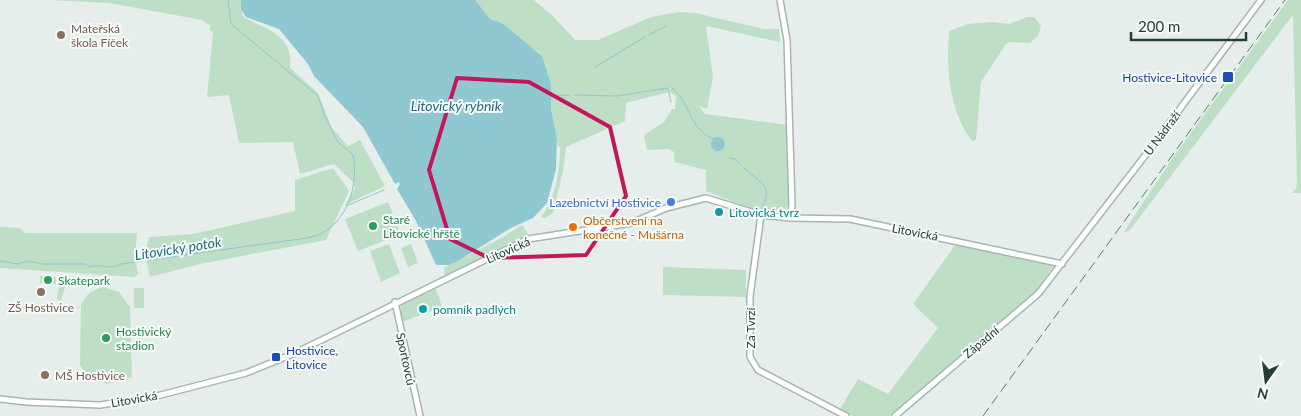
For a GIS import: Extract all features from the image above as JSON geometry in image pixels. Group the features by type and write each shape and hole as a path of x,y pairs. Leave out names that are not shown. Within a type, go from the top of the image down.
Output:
{"street":[{"path":"780,0 787,40 792,205 790,218"},
{"name":"U Nádraží","path":"1062,264 1261,0"},
{"name":"Litovická","path":"0,399 100,405 153,397 246,373 293,354 395,302 528,239 632,223 666,208 706,198 761,214 790,218 850,219 1062,264"},
{"name":"Za Tvrzí","path":"761,214 750,296 750,358 752,364 758,370 846,416"},
{"name":"Západní","path":"894,416 1038,294 1062,264"},
{"name":"Sportovců","path":"395,302 420,416"}],"highlighted area":[{"path":"457,78 529,82 610,127 626,196 586,255 489,258 450,239 429,170"}],"green space":[{"path":"49,0 241,0 243,17 269,30 283,41 288,48 290,68 318,93 332,128 348,146 360,140 385,186 345,205 355,188 353,182 334,164 300,174 293,142 239,143 229,95 207,97 213,32 209,29 211,26 202,20 109,3"},
{"path":"474,0 534,0 553,16 575,40 598,40 651,17 679,12 695,13 764,29 779,29 780,42 706,26 713,77 707,109 699,106 705,114 789,125 790,200 785,210 780,212 752,209 706,191 706,170 675,162 674,152 669,149 647,150 644,135 664,122 672,109 675,109 676,96 669,92 626,103 625,121 566,147 563,171 553,213 545,218 541,217 554,193 559,165 560,147 558,146 551,109 551,84 540,53 524,43 502,23 490,19"},
{"path":"1288,0 1301,0 1301,193 1292,193 1296,189 1297,183 1293,15 1130,230 1123,233 1174,156"},
{"path":"1027,17 1034,17 1041,26 1038,36 1030,43 1010,42 1006,44 981,82 976,140 972,141 958,116 951,88 948,59 949,31 968,24 991,22 1009,24"},
{"path":"333,168 349,191 326,240 200,264 150,277 145,253 149,237 193,234 295,211 295,180"},
{"name":"Staré Litovické hřště","path":"388,202 401,234 358,251 345,219"},
{"path":"522,225 529,235 445,276 444,268"},
{"path":"0,227 20,228 25,233 137,233 135,257 138,274 134,277 0,268"},
{"path":"389,244 400,273 381,282 370,251"},
{"path":"411,244 418,263 408,267 401,248"},
{"path":"956,244 1053,266 1039,288 1019,307 890,416 853,416 840,409 858,379 888,394 938,328 913,304"},
{"path":"663,267 746,270 746,297 663,295"},
{"name":"Skatepark","path":"40,276 56,277 56,284 40,283"},
{"path":"60,277 68,278 61,300 57,300"},
{"name":"Hostivický stadion","path":"103,287 119,292 130,307 132,377 108,384 90,379 80,365 81,304 90,292"},
{"path":"134,288 144,288 144,308 134,308"},
{"path":"436,289 442,307 402,322 400,313 402,303"}],"water":[{"name":"Litovický rybník","path":"241,0 475,0 490,19 502,23 542,56 551,84 551,109 557,139 556,169 547,203 533,218 511,228 458,261 449,265 436,265 416,221 397,189 400,184 399,182 395,184 363,127 314,76 308,64 279,29 246,17 241,9"},
{"path":"718,137 723,139 725,144 723,149 718,151 713,149 711,144 713,139"}],"waterway":[{"name":"Litovický potok","path":"0,261 18,264 28,261 43,264 85,264 90,267 113,267 121,264 309,238 328,229 337,221 344,212 352,190 354,178 353,155 338,142 325,117 318,96 231,24 228,0"},
{"path":"649,35 666,26"},
{"path":"595,67 645,37"},
{"path":"574,95 617,96 668,88"},
{"path":"672,88 683,101 701,131 716,139"},
{"path":"668,89 671,102"},
{"path":"550,96 569,95"},
{"path":"730,158 735,159 741,165"},
{"path":"744,168 761,182 766,190 765,202 761,211"},
{"name":"Litovický potok","path":"346,206 384,190"},
{"path":"756,233 758,217"}],"railway":[{"path":"983,416 1285,0"}],"place":[{"name":"Mateřská škola Fíček","path":"61,35"},
{"name":"Hostivice-Litovice","path":"1228,77"},
{"name":"Lazebnictví Hostivice","path":"671,202"},
{"name":"Litovická tvrz","path":"719,212"},
{"name":"Staré Litovické hřště","path":"373,226"},
{"name":"Občerstvení na konečné - Mušárna","path":"573,227"},
{"name":"Skatepark","path":"48,280"},
{"name":"ZŠ Hostivice","path":"41,292"},
{"name":"pomník padlých","path":"423,309"},
{"name":"Hostivický stadion","path":"106,338"},
{"name":"Hostivice, Litovice","path":"276,357"},
{"name":"MŠ Hostivice","path":"45,375"}]}
